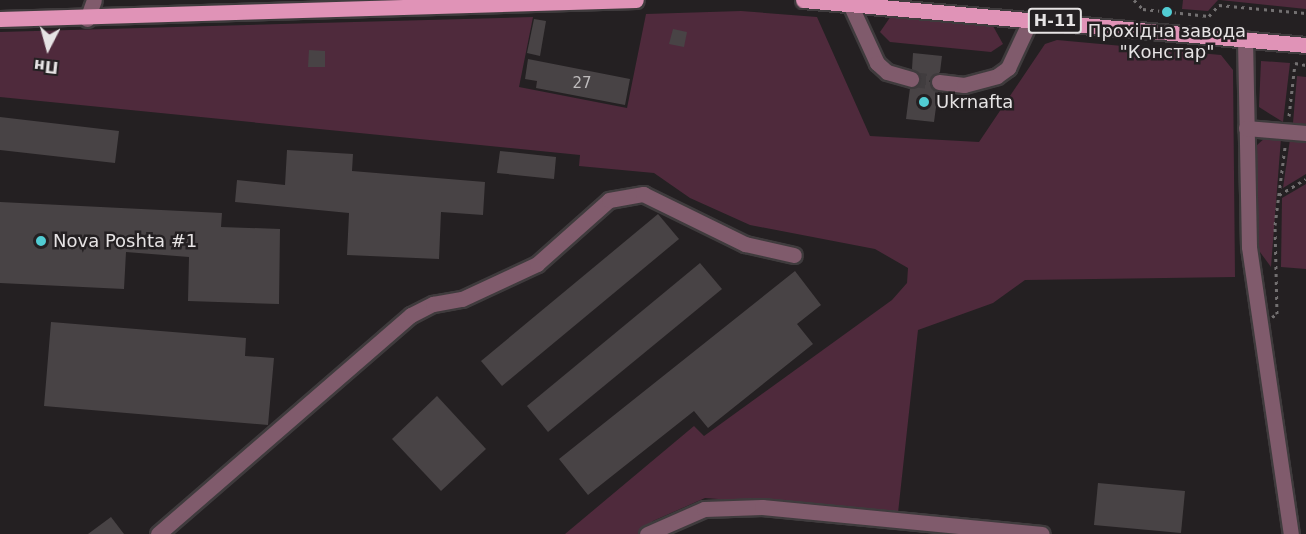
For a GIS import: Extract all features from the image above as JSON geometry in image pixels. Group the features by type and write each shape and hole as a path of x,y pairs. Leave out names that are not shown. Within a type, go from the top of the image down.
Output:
{"main road":[{"path":"0,19 87,19 404,4 636,0"},
{"name":"Н-11","path":"803,0 1306,45"}],"street":[{"path":"87,19 94,0"},
{"path":"850,4 877,63 887,72 911,79"},
{"path":"939,82 964,84 997,76 1008,68 1031,19"},
{"path":"1245,39 1249,247 1262,323 1291,534"},
{"path":"1246,128 1306,133"},
{"path":"158,534 411,315 433,304 462,299 537,264 609,200 643,194 745,244 795,255"},
{"path":"646,534 704,509 762,507 1042,534"}],"path":[{"path":"1134,0 1143,9 1209,16 1219,5 1306,13"},
{"path":"1262,323 1277,314 1278,195 1295,63 1306,65"},
{"path":"1278,195 1306,179"}],"shaded area":[{"path":"1183,0 1218,0 1208,11 1182,9"},
{"path":"1220,0 1306,0 1306,9"},
{"path":"741,11 817,17 870,136 979,142 1045,44 1057,40 1221,55 1233,70 1235,277 1025,280 993,303 918,330 898,513 705,498 653,521 638,534 565,534 694,426 704,436 892,300 907,283 908,268 875,249 750,225 690,198 654,173 579,166 580,155 0,97 0,32 533,17 519,87 627,108 646,14"},
{"path":"891,16 993,26 1003,44 991,52 890,42 880,32"},
{"path":"1261,61 1290,63 1283,122 1259,107"},
{"path":"1297,76 1306,77 1306,124 1293,123"},
{"path":"1266,137 1281,138 1271,267 1257,248 1256,146"},
{"path":"1290,139 1306,140 1306,174 1283,188"},
{"path":"1306,184 1306,269 1281,267 1282,198"}],"building":[{"path":"534,19 546,21 540,56 527,53"},
{"path":"673,29 687,32 684,47 669,44"},
{"path":"309,50 325,51 325,67 308,67"},
{"path":"913,53 942,56 940,72 929,81 938,92 934,122 906,119 910,88 920,81 912,69"},
{"path":"528,59 630,79 625,105 536,88 537,81 525,79"},
{"path":"0,117 119,131 115,163 0,150"},
{"path":"287,150 353,154 352,171 485,182 483,215 441,212 439,259 347,255 349,213 235,202 237,180 285,185"},
{"path":"500,151 556,157 554,179 497,173"},
{"path":"0,202 222,213 221,227 280,229 279,304 188,301 189,257 126,252 124,289 0,283"},
{"path":"658,214 679,239 502,386 481,361"},
{"path":"700,263 722,289 548,432 527,406"},
{"path":"795,271 821,305 797,324 813,344 708,428 694,411 588,495 559,459"},
{"path":"51,322 246,338 245,356 274,358 268,425 44,406"},
{"path":"437,396 486,449 441,491 392,439"},
{"path":"1098,483 1185,491 1181,533 1094,525"},
{"path":"111,517 124,534 88,534"}],"tunnel":[{"path":"911,79 939,82"}],"place":[{"name":"Прохідна завода \"Констар\"","path":"1167,12"},
{"name":"Ukrnafta","path":"924,102"},
{"name":"Nova Poshta #1","path":"41,241"}]}
